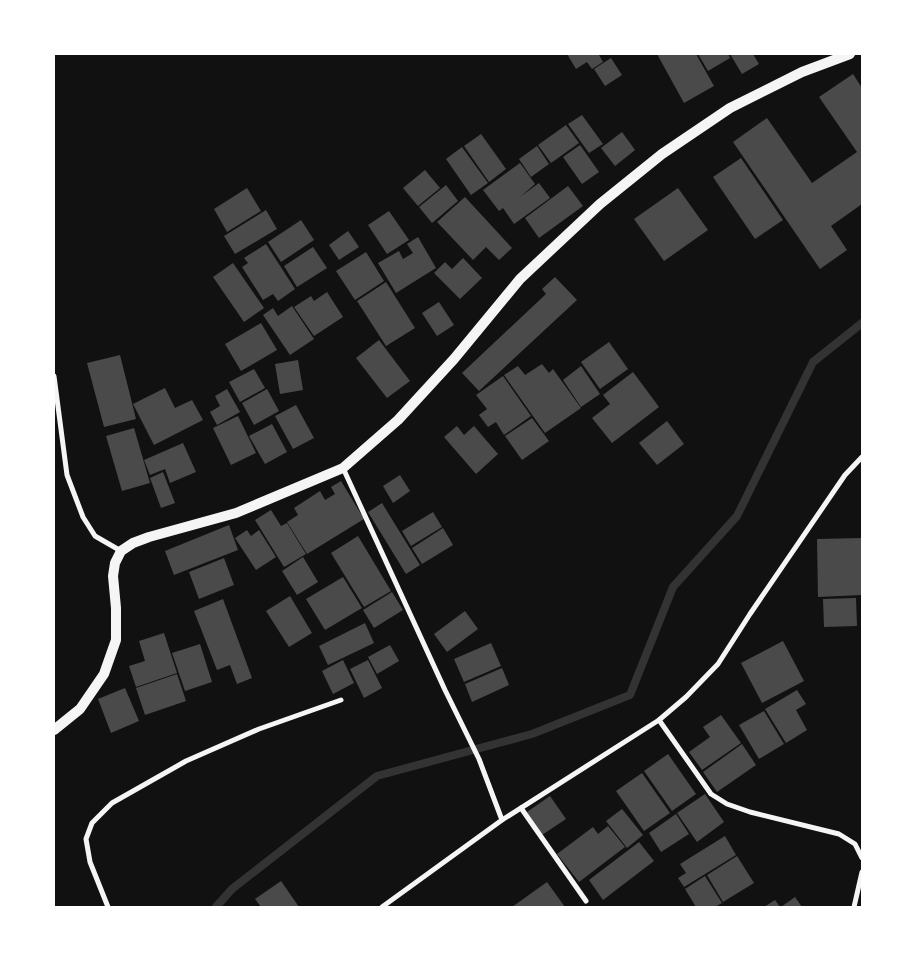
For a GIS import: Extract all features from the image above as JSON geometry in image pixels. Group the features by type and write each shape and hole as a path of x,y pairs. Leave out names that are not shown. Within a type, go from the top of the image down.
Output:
{"main road":[{"path":"54,730 80,709 104,674 116,640 113,576 115,563 121,551 133,543 149,537 236,513 343,468 398,420 454,359 520,279 600,204 662,154 730,108 802,72 850,54"}],"street":[{"path":"54,376 67,475 73,492 83,517 95,536 121,551"},
{"path":"382,907 502,820 659,720 686,698 718,664 845,475 862,457"},
{"path":"343,468 445,690 479,759 502,820"},
{"path":"108,907 90,862 86,839 92,823 112,803 186,761 260,729 341,700"},
{"path":"659,720 711,794 727,804 750,812 839,834 855,844 862,858"},
{"path":"521,808 586,901"},
{"path":"854,907 862,872"}],"building":[{"path":"567,54 601,54 599,55 603,62 592,69 587,62 576,69"},
{"path":"657,54 696,54 714,86 684,103"},
{"path":"698,54 728,54 730,58 708,71"},
{"path":"730,54 753,54 759,64 742,74"},
{"path":"611,58 622,75 605,86 594,69"},
{"path":"853,74 862,88 862,204 831,226 847,250 820,269 733,142 767,118 812,183 857,152 819,97"},
{"path":"582,115 603,144 589,153 568,124"},
{"path":"566,125 579,143 551,163 538,145"},
{"path":"622,132 635,150 615,166 601,148"},
{"path":"481,134 506,169 489,182 464,146"},
{"path":"580,145 599,172 582,184 563,157"},
{"path":"537,146 549,164 531,177 519,159"},
{"path":"462,147 488,183 471,195 446,159"},
{"path":"741,158 783,220 755,239 713,177"},
{"path":"520,163 535,184 520,197 539,183 550,198 514,224 503,208 499,211 483,190"},
{"path":"425,170 440,188 418,206 403,188"},
{"path":"446,185 458,201 432,223 419,207"},
{"path":"568,186 583,206 539,238 525,218"},
{"path":"247,188 261,211 227,232 214,209"},
{"path":"678,188 708,230 664,261 634,219"},
{"path":"465,197 512,248 499,260 486,247 473,260 437,222"},
{"path":"266,210 277,229 235,254 224,236"},
{"path":"389,211 409,240 387,254 368,225"},
{"path":"301,220 314,240 281,262 268,242"},
{"path":"348,231 359,247 339,260 329,245"},
{"path":"418,237 436,268 396,293 378,263 399,251 403,259 413,253 407,244"},
{"path":"266,244 295,289 278,301 273,294 263,300 242,267 248,263 244,258"},
{"path":"313,247 327,268 297,287 284,266"},
{"path":"366,252 384,281 355,300 336,271"},
{"path":"463,258 482,278 460,299 434,273 445,262 452,269"},
{"path":"233,263 264,308 244,322 213,277"},
{"path":"555,277 577,300 479,391 462,373 546,294 542,289"},
{"path":"386,282 415,328 386,346 357,301"},
{"path":"327,292 343,317 314,336 294,307 311,296 314,301"},
{"path":"439,302 454,325 437,336 422,313"},
{"path":"292,306 314,339 290,355 263,315 273,308 278,316"},
{"path":"261,323 277,350 241,371 225,344"},
{"path":"379,340 410,381 387,398 356,358"},
{"path":"609,342 628,369 600,389 581,362"},
{"path":"120,355 136,419 104,427 87,363"},
{"path":"298,360 303,390 280,394 275,364"},
{"path":"542,364 549,373 553,369 581,408 545,433 504,375 518,366 525,375"},
{"path":"581,366 600,394 581,407 563,380"},
{"path":"254,369 265,388 240,402 229,382"},
{"path":"633,372 659,407 612,443 592,418 610,404 603,395"},
{"path":"503,376 531,416 504,435 496,422 488,427 479,415 487,409 476,395"},
{"path":"165,388 175,408 192,400 203,420 154,445 133,404"},
{"path":"227,389 240,412 217,425 210,412 220,406 215,396"},
{"path":"267,389 279,411 254,425 242,403"},
{"path":"296,405 314,438 293,449 275,416"},
{"path":"238,416 256,453 231,465 213,428"},
{"path":"532,418 549,441 522,460 505,436"},
{"path":"667,421 684,444 657,465 639,443"},
{"path":"272,424 287,452 265,464 249,436"},
{"path":"457,426 464,435 474,426 498,454 476,474 444,437"},
{"path":"134,428 150,483 122,491 106,436"},
{"path":"183,443 196,472 170,483 165,469 150,475 144,460"},
{"path":"163,472 175,503 161,508 150,478"},
{"path":"400,475 410,491 393,503 383,486"},
{"path":"341,481 364,519 307,554 287,522 298,515 294,508 320,491 325,500 335,494 331,487"},
{"path":"382,503 420,565 406,574 368,512"},
{"path":"271,510 281,526 287,523 306,554 284,567 255,520"},
{"path":"433,512 442,527 411,546 402,531"},
{"path":"229,525 238,550 174,575 165,551"},
{"path":"443,528 453,545 422,564 412,548"},
{"path":"247,530 251,536 259,530 276,557 256,570 235,538"},
{"path":"358,536 391,591 364,607 331,553"},
{"path":"861,538 862,595 818,597 817,539"},
{"path":"303,557 318,582 297,595 282,571"},
{"path":"224,558 234,585 199,599 189,572"},
{"path":"343,577 362,608 325,630 306,599"},
{"path":"392,592 403,610 374,628 363,610"},
{"path":"290,596 312,633 289,647 266,611"},
{"path":"856,598 857,626 824,627 823,599"},
{"path":"223,599 252,678 237,684 230,665 217,670 194,611"},
{"path":"465,611 478,629 447,652 434,634"},
{"path":"365,623 374,643 328,665 319,646"},
{"path":"164,633 177,673 136,687 129,666 145,661 139,641"},
{"path":"783,641 804,681 762,703 741,663"},
{"path":"491,643 501,666 464,682 454,659"},
{"path":"200,644 212,682 185,691 172,653"},
{"path":"390,645 399,661 377,674 368,657"},
{"path":"343,660 354,683 333,694 322,671"},
{"path":"368,660 382,688 364,698 350,669"},
{"path":"502,668 509,685 472,702 465,684"},
{"path":"177,674 186,701 145,715 136,688"},
{"path":"125,688 139,721 111,733 98,699"},
{"path":"797,690 806,704 796,710 807,730 786,743 765,709"},
{"path":"764,711 784,744 759,759 739,725"},
{"path":"721,715 741,743 702,770 689,752 710,737 703,727"},
{"path":"742,744 756,765 717,792 703,772"},
{"path":"668,754 696,794 672,811 644,771"},
{"path":"642,773 670,813 644,831 616,791"},
{"path":"705,794 724,822 697,842 677,813"},
{"path":"550,796 566,819 542,835 527,812"},
{"path":"622,809 643,835 627,848 606,821"},
{"path":"676,814 689,834 661,852 649,833"},
{"path":"608,826 625,847 579,882 557,854 593,827 598,834"},
{"path":"725,836 736,855 684,887 678,878 686,873 680,864"},
{"path":"639,842 654,861 603,900 589,880"},
{"path":"737,856 754,883 723,902 707,875"},
{"path":"705,876 722,903 715,907 696,907 685,889"},
{"path":"281,881 299,907 261,907 255,899"},
{"path":"547,882 565,907 512,907"},
{"path":"795,897 802,907 781,907"},
{"path":"775,900 780,907 764,907"}],"waterway":[{"path":"216,907 232,889 377,776 532,734 630,695 673,587 737,516 813,362 862,323"}]}
